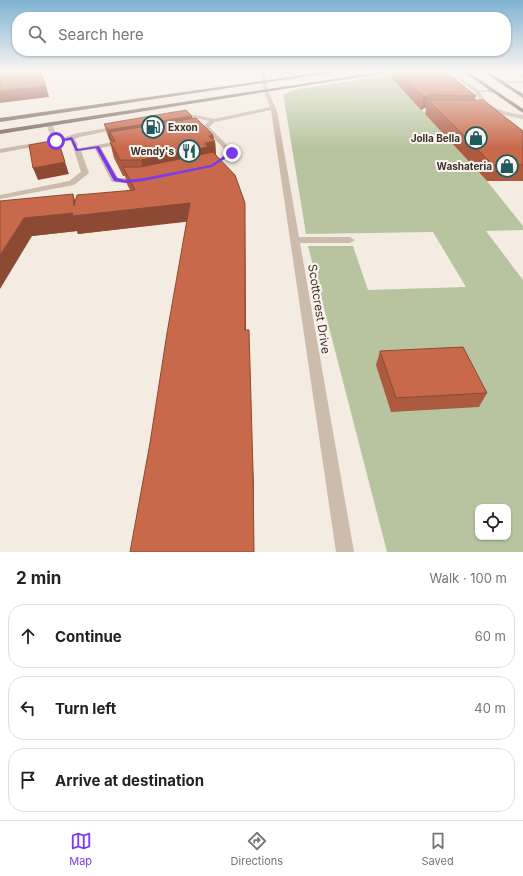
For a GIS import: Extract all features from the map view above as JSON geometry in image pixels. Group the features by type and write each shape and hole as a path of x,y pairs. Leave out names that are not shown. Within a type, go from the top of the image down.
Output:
{"main road":[{"path":"0,120 80,108 179,97"},
{"path":"0,132 209,97"},
{"path":"502,97 523,111"},
{"path":"80,108 83,119"}],"street":[{"name":"Scottcrest Drive","path":"268,97 272,108 345,552"},
{"path":"480,97 510,122"},
{"path":"190,130 206,127 213,121 272,108"},
{"path":"476,110 523,117"},
{"path":"169,119 202,116 213,121"},
{"path":"49,124 56,141"},
{"path":"0,151 72,138 78,134 124,127"},
{"path":"205,167 212,166 232,153 206,127"},
{"path":"0,197 71,183 85,173 72,138"},
{"path":"77,150 128,141"},
{"path":"97,147 115,180 144,180"},
{"path":"294,240 350,240"}],"green space":[{"path":"284,97 410,97 487,181 523,226 523,230 486,231 523,280 523,552 387,552 308,246 353,246 368,290 466,287 433,232 306,234"}],"building":[{"path":"428,100 483,100 523,131 523,165 493,165"},
{"path":"186,110 192,116 108,130 104,124"},
{"path":"196,118 213,135 209,136 215,141 205,143 208,147 141,160 120,160 110,142 115,141 110,132"},
{"path":"58,140 65,162 33,168 29,145"},
{"path":"213,152 235,175 245,203 245,330 249,330 254,552 130,552 150,443 167,333 190,203 72,216 73,213 24,218 0,255 0,201 73,194 74,206 77,195 135,190 123,167 141,167"},
{"path":"463,347 487,393 396,398 380,351"}],"place":[{"name":"Exxon","path":"153,127"},
{"name":"Jolla Bella","path":"476,138"},
{"name":"Wendy's","path":"189,151"},
{"name":"Washateria","path":"507,166"}],"route":[{"path":"56,141 72,138 77,150 97,147 115,180 126,181 144,180 212,166 225,159 232,153"}]}
